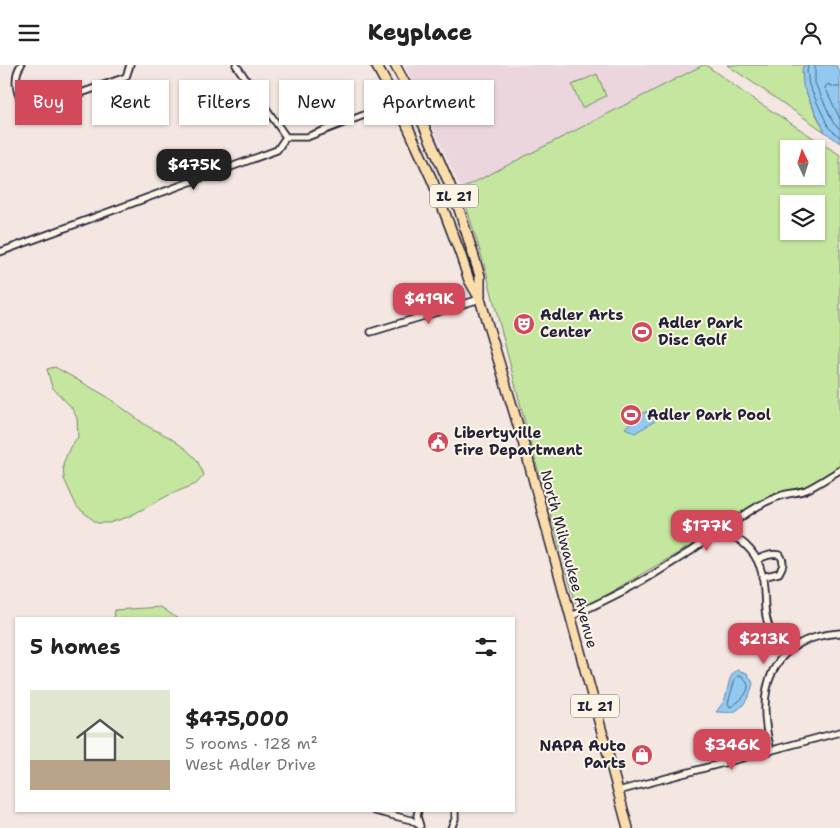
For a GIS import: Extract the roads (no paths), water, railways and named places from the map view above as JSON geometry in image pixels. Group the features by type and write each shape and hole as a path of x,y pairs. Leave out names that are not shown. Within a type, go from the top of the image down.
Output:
{"main road":[{"name":"North Milwaukee Avenue","path":"376,65 384,80"},
{"name":"North Milwaukee Avenue","path":"395,65 402,80"},
{"name":"North Milwaukee Avenue","path":"407,125 432,182 469,280 480,299 526,452 628,828"},
{"name":"North Milwaukee Avenue","path":"423,125 459,209 480,276 480,299"}],"street":[{"path":"21,65 16,77 18,93 22,101 29,107 39,108 126,77 130,65"},
{"path":"236,65 286,137"},
{"path":"286,137 307,137 364,115"},
{"path":"0,252 277,150 286,137"},
{"path":"371,332 480,299"},
{"path":"722,535 742,517 764,504 778,497 806,490 840,470"},
{"path":"570,617 619,594 715,536 728,535 741,541 754,554 761,568 765,611 770,629 776,643 785,653"},
{"path":"757,560 774,554 780,555 783,560 783,567 779,573 762,577"},
{"path":"771,751 765,719 767,686 774,668 785,653 808,639 819,635 840,633"},
{"path":"618,791 840,733"},
{"path":"379,812 411,820 420,827"},
{"path":"418,812 420,827"},
{"path":"452,827 455,812"}],"water":[{"path":"804,65 836,65 840,72 840,143 825,132 803,86 802,69"},
{"name":"Adler Park Pool","path":"650,410 655,410 655,421 635,433 625,428 636,416"},
{"path":"737,670 747,673 753,683 749,696 737,710 716,712 726,697 731,676"}],"place":[{"name":"Adler Arts Center","path":"524,324"},
{"name":"Adler Park Disc Golf","path":"642,332"},
{"name":"Adler Park Pool","path":"631,415"},
{"name":"Libertyville Fire Department","path":"438,442"},
{"name":"NAPA Auto Parts","path":"642,755"}]}
